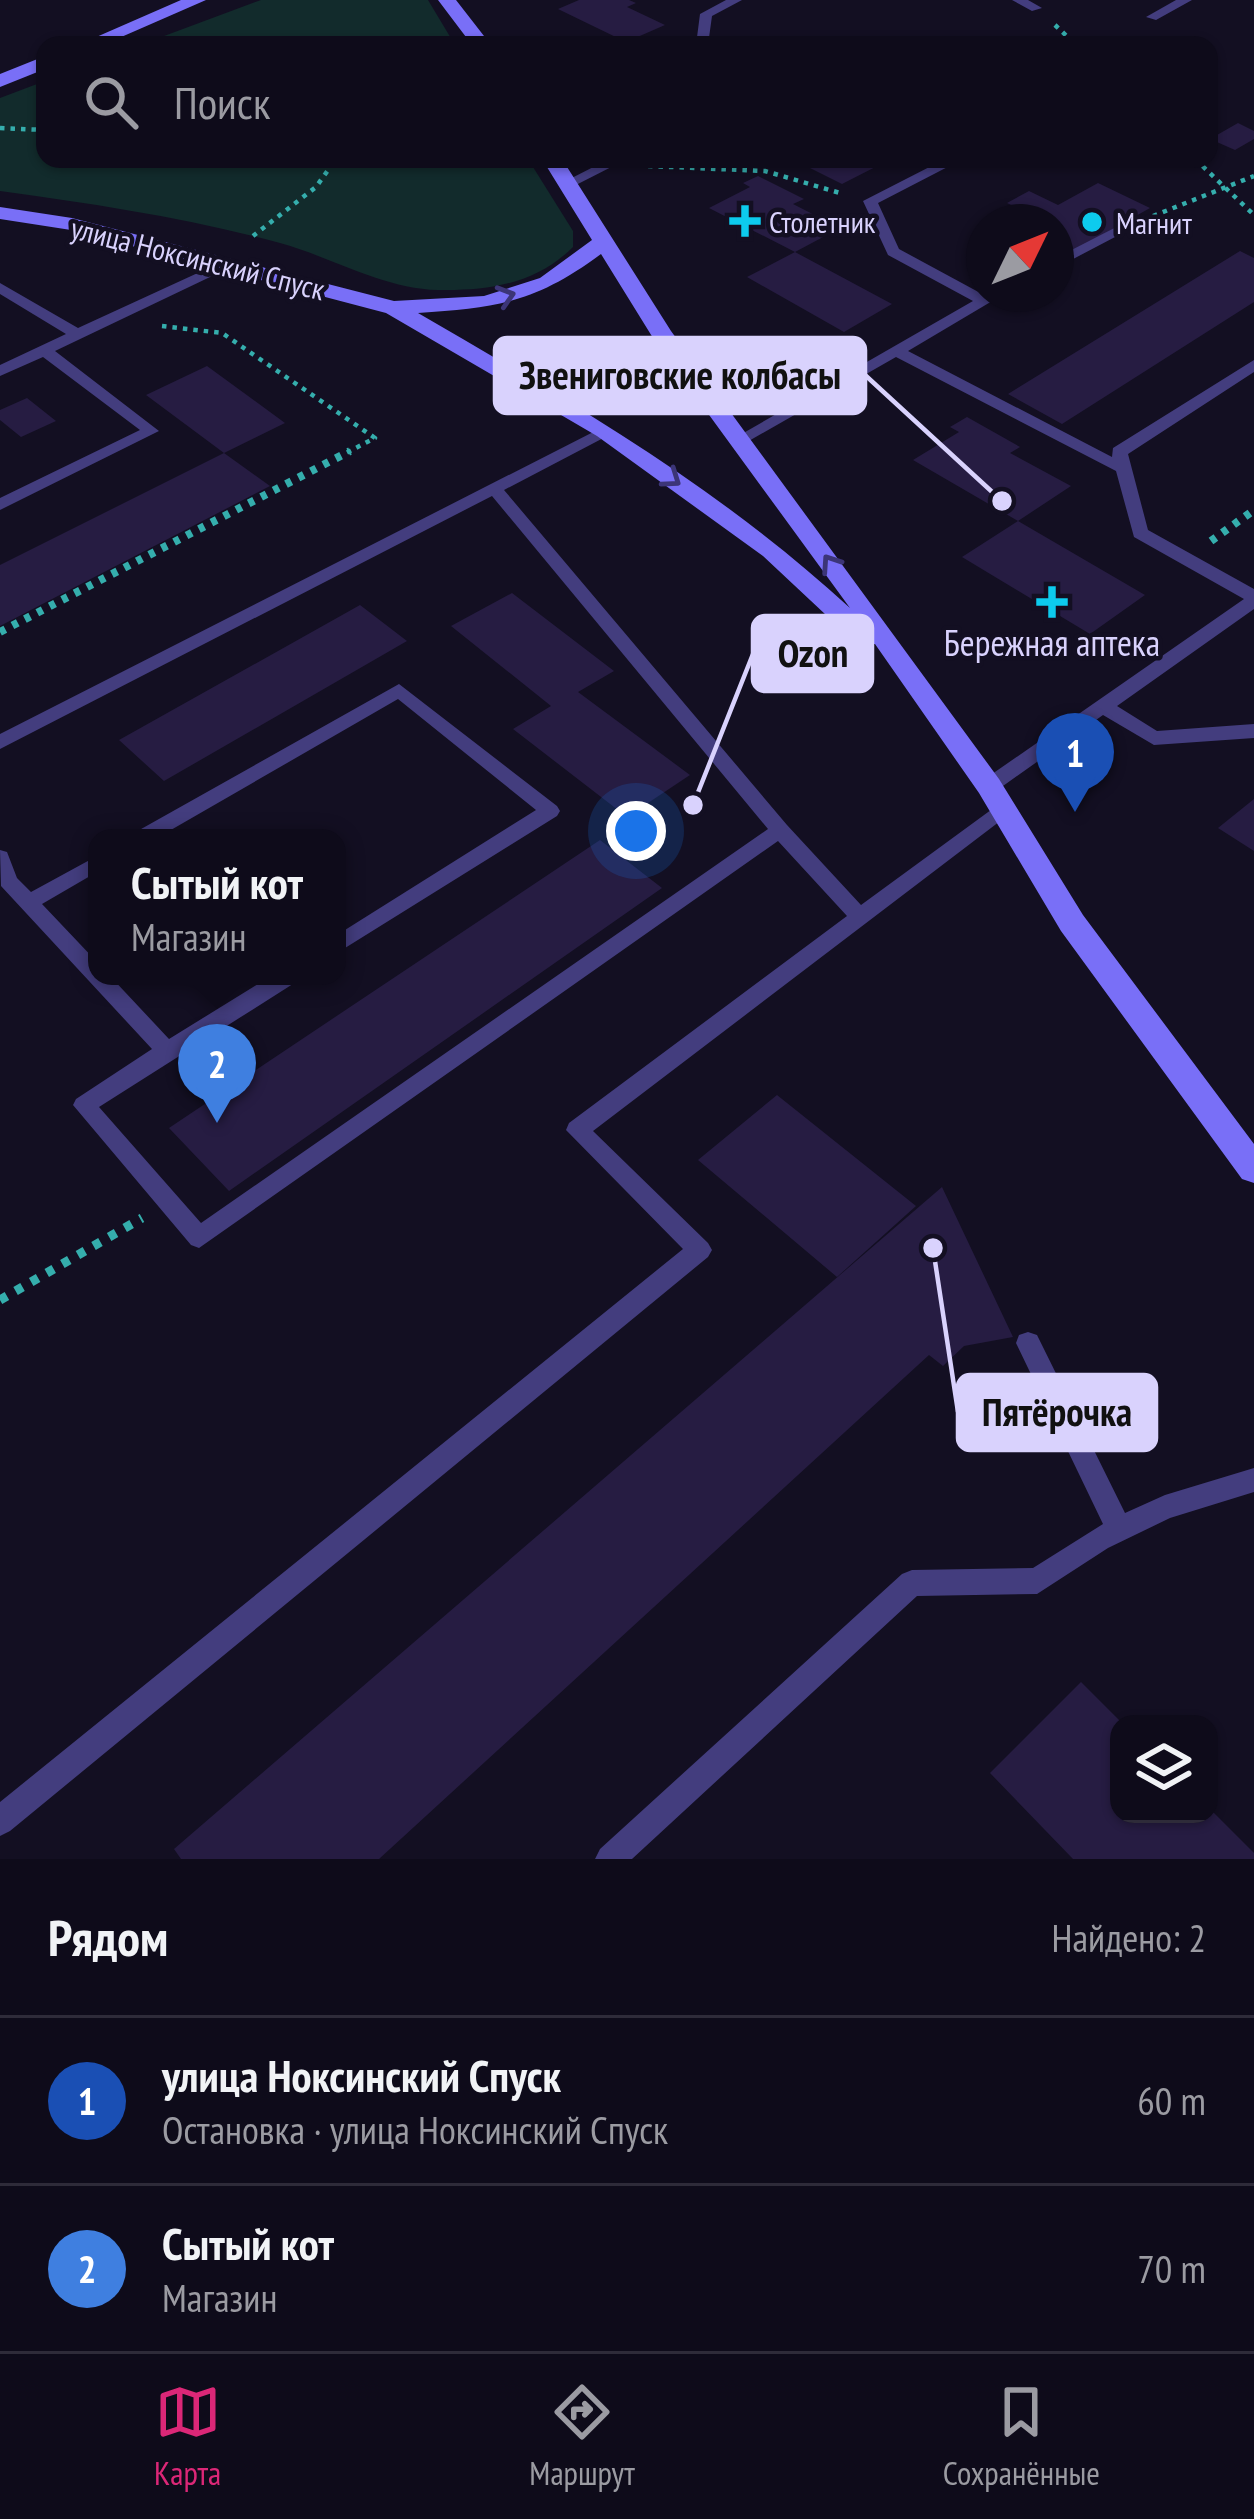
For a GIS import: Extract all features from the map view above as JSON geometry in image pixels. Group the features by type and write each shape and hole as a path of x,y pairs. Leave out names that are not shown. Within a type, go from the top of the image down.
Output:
{"street":[{"path":"109,36 197,0"},
{"path":"447,0 463,10"},
{"path":"0,80 36,66"},
{"name":"улица Ноксинский Спуск","path":"557,168 661,333 996,799 1072,923 1254,1169"},
{"name":"улица Ноксинский Спуск","path":"0,213 72,224 394,308 604,431 772,550 920,694"},
{"name":"улица Ноксинский Спуск","path":"394,308 486,302 548,283 603,242"}],"lane":[{"path":"703,36 706,14 736,0"},
{"path":"1018,0 1036,8"},
{"path":"1152,17 1186,0"},
{"path":"567,184 601,168"},
{"path":"938,168 870,201 893,252 966,286"},
{"path":"1074,255 1130,226"},
{"path":"0,371 226,264"},
{"path":"0,288 78,334"},
{"path":"741,439 966,311"},
{"path":"0,506 151,431 44,350"},
{"path":"896,351 1119,467"},
{"path":"0,1821 700,1250 577,1130 860,917 1103,706 1254,598 1140,533 1119,467 1119,452 1254,365"},
{"path":"0,742 604,431"},
{"path":"494,488 780,830 860,917"},
{"path":"157,829 399,690 550,811 346,939"},
{"path":"1103,706 1154,738 1254,731"},
{"path":"274,985 84,1105 199,1238 780,830"},
{"path":"0,857 8,881 88,967"},
{"path":"28,902 88,868"},
{"path":"105,985 167,1052"},
{"path":"1028,1342 1119,1529"},
{"path":"610,1859 911,1583 1036,1581 1119,1529 1165,1507 1254,1480"}],"path":[{"path":"0,128 36,130"},
{"path":"253,236 316,187 330,168"},
{"path":"715,168 765,171 870,201"},
{"path":"1205,168 1254,215"},
{"path":"1130,226 1222,184 1254,176"},
{"path":"0,632 375,438 222,333 171,330 127,311"},
{"path":"1186,559 1254,510"},
{"path":"0,1300 169,1202"}],"green space":[{"path":"261,0 428,0 450,36 164,36"},
{"path":"36,84 36,168 534,168 573,231 573,247 559,260 510,283 438,290 378,278 245,234 141,212 0,191 0,98"}],"building":[{"path":"579,0 629,0 636,3 627,7 665,25 640,36 614,36 558,9"},
{"path":"1238,123 1254,131 1254,139 1235,150 1218,143 1218,134"},
{"path":"810,168 873,168 842,184"},
{"path":"758,176 804,199 793,204 840,228 795,252 709,208 750,187 743,183"},
{"path":"1098,183 1150,208 1074,251 1074,204 1060,204"},
{"path":"1029,191 1056,204 1007,203"},
{"path":"1240,251 1254,258 1254,302 1062,424 1008,394"},
{"path":"795,252 892,304 844,332 747,277"},
{"path":"207,366 285,423 224,453 146,395"},
{"path":"27,398 56,421 21,437 0,420 0,410"},
{"path":"967,417 1020,447 1010,453 1071,486 1018,521 913,460 959,432 950,427"},
{"path":"224,453 270,486 0,626 0,565"},
{"path":"1018,521 1145,595 1090,634 962,557"},
{"path":"512,593 614,671 578,692 690,775 627,817 513,729 551,706 451,626"},
{"path":"360,605 407,641 164,781 119,740"},
{"path":"1254,799 1254,851 1218,828"},
{"path":"600,840 662,888 229,1191 169,1128"},
{"path":"777,1095 916,1206 837,1277 698,1160"},
{"path":"942,1187 1013,1337 964,1346 943,1366 929,1355 379,1859 181,1859 174,1849"},
{"path":"1081,1682 1114,1715 1110,1715 1110,1823 1218,1823 1218,1817 1254,1853 1254,1859 1073,1859 990,1773"}],"place":[{"name":"Столетник","path":"745,221"},
{"name":"Магнит","path":"1092,222"},
{"name":"Звениговские колбасы","path":"1002,501"},
{"name":"Бережная аптека","path":"1052,602"},
{"name":"Ozon","path":"693,805"},
{"name":"улица Ноксинский Спуск","path":"1075,812"},
{"name":"Сытый кот","path":"217,1123"},
{"name":"Пятёрочка","path":"933,1248"}]}
